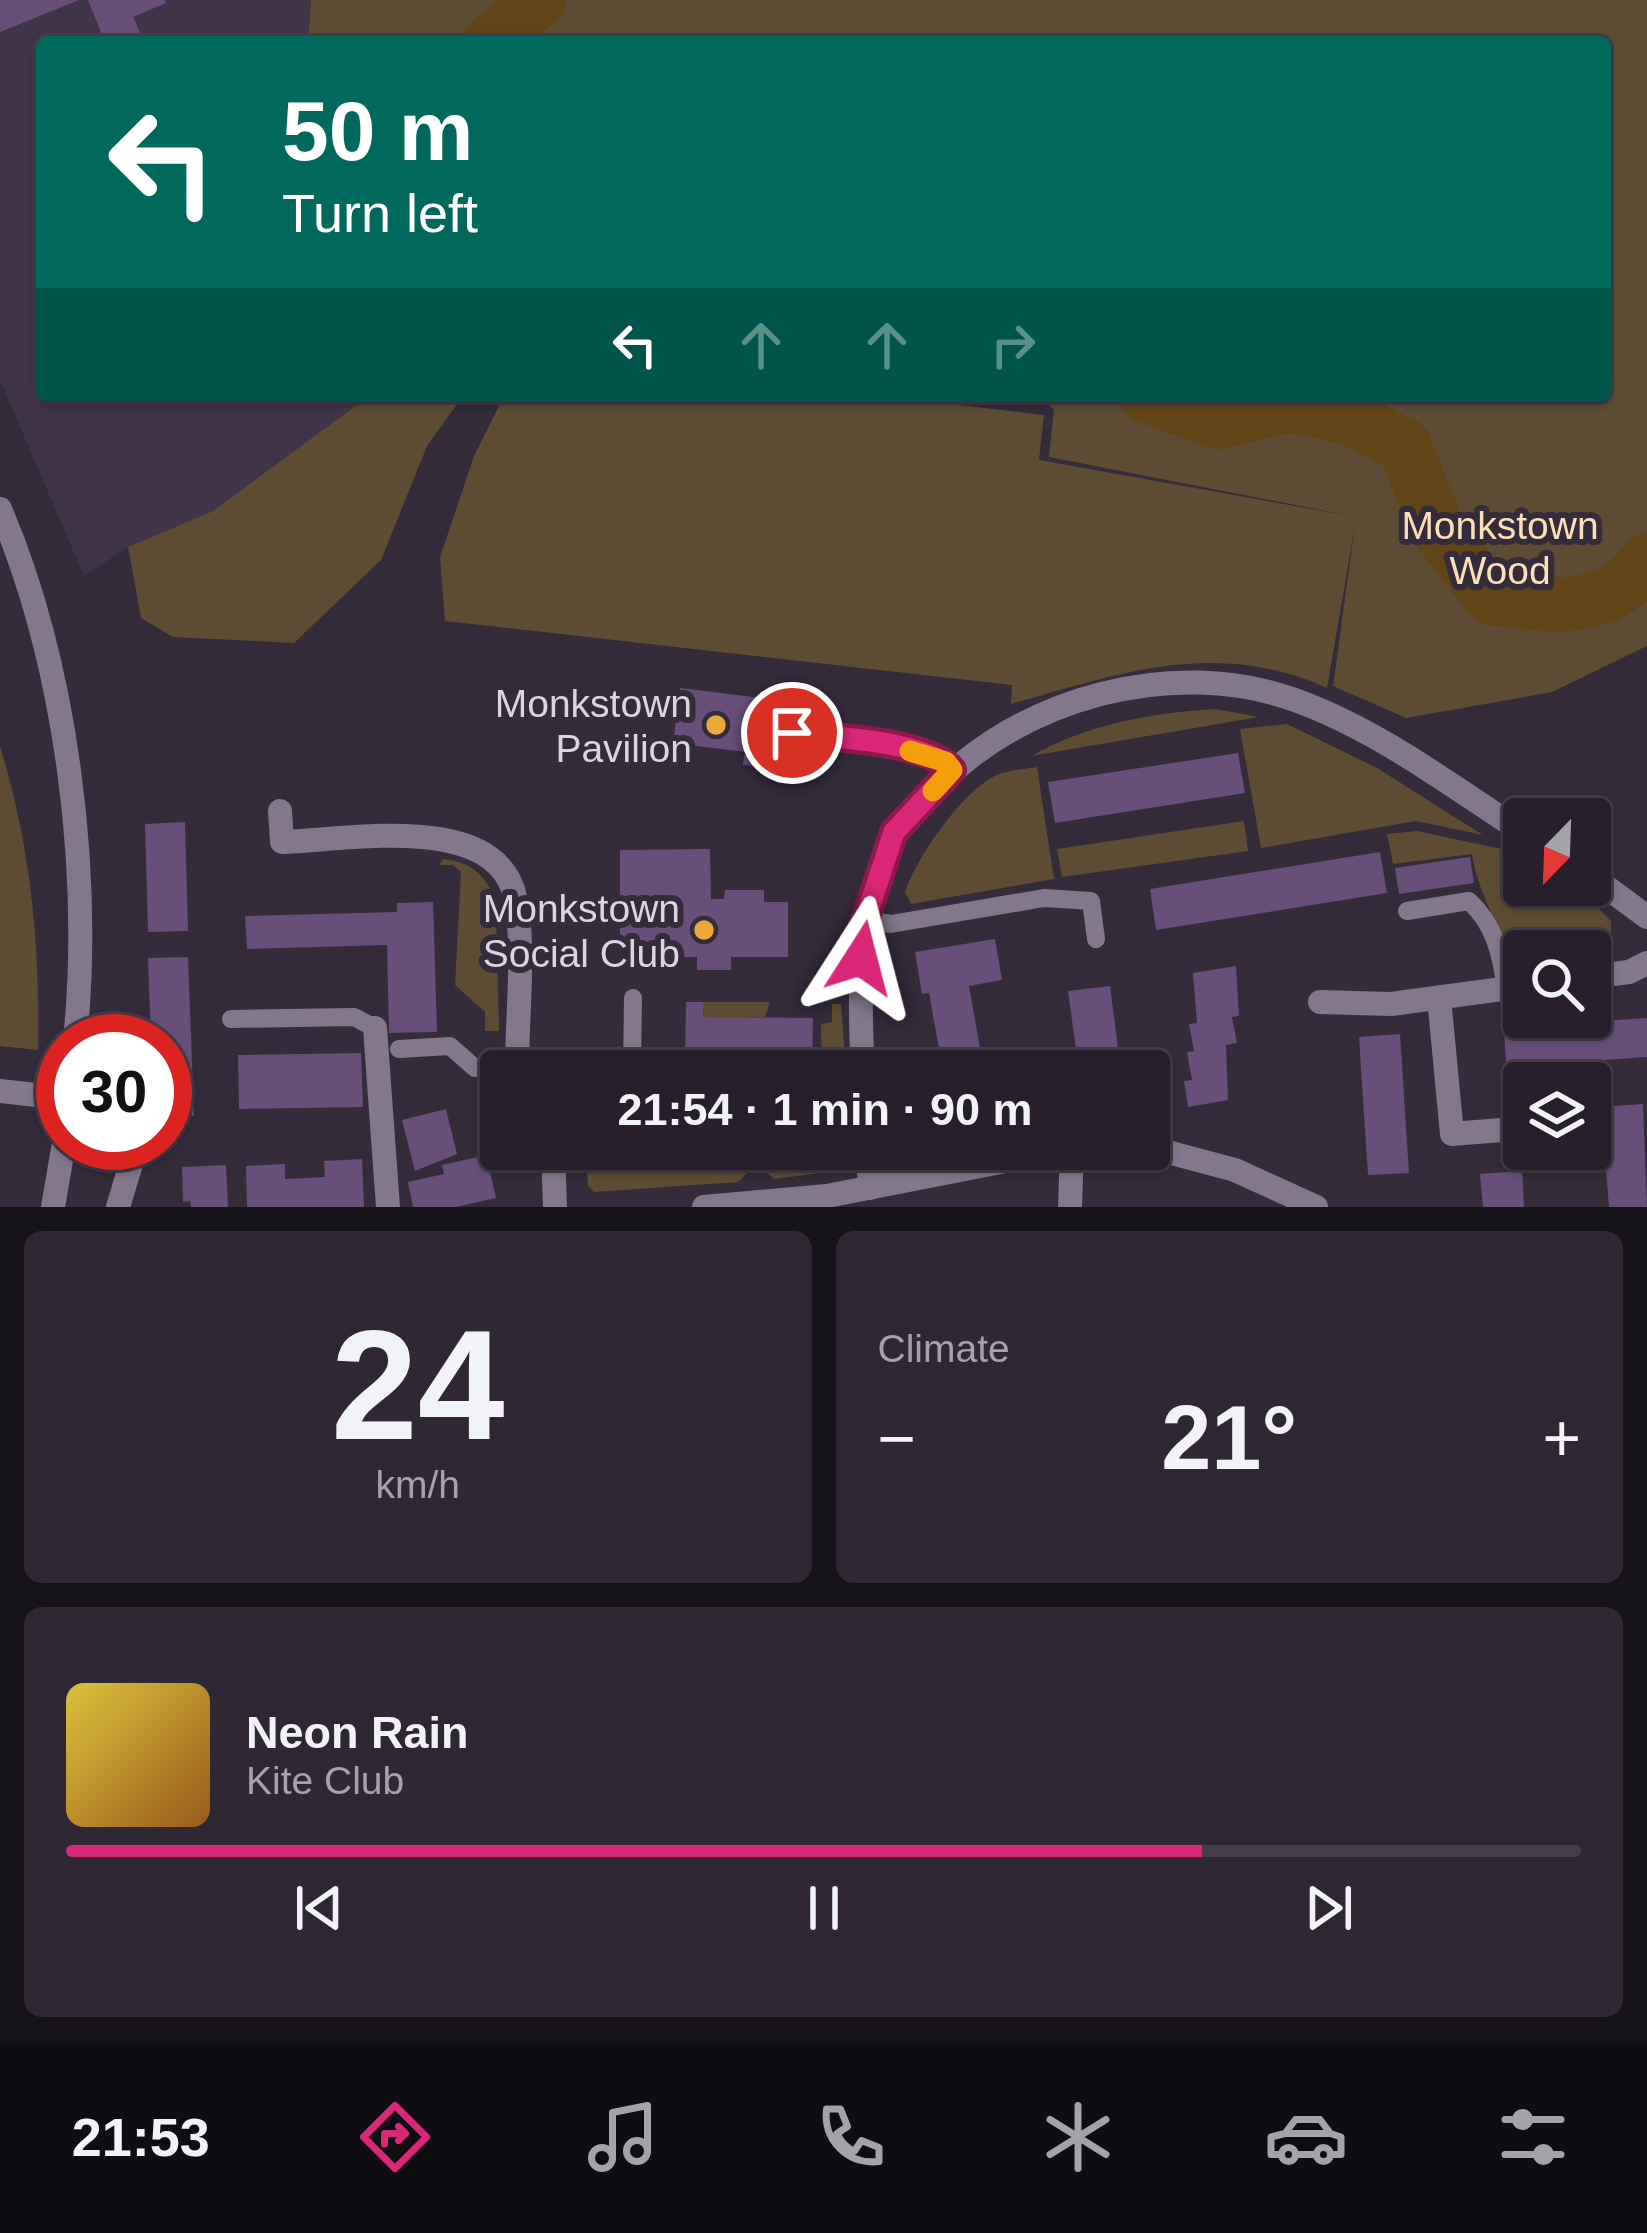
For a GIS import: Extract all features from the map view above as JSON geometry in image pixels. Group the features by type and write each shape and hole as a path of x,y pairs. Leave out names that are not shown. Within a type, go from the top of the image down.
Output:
{"street":[{"path":"0,509 26,568 64,747 80,956 77,1014"},
{"path":"862,1050 858,996 865,920 894,832 952,770 1040,712 1130,687 1232,684 1293,699 1372,734 1503,818"},
{"path":"280,811 282,842 436,838 477,845 495,859 517,899 521,1050"},
{"path":"1611,890 1647,917"},
{"path":"1611,974 1647,963"},
{"path":"1320,1002 1390,1004 1503,989"},
{"path":"1439,998 1452,1134 1501,1130"},
{"path":"375,1028 388,1207"},
{"path":"0,1090 36,1094"},
{"path":"1170,1153 1235,1170 1316,1207"},
{"path":"53,1207 59,1170"},
{"path":"118,1207 129,1170"},
{"path":"554,1170 555,1207"},
{"path":"869,1170 870,1188"},
{"path":"704,1207 870,1188 962,1170"},
{"path":"1069,1170 1070,1207"}],"lane":[{"path":"792,733 891,745 946,762 952,770"},
{"path":"865,920 891,924 1060,897 1091,901 1096,939"},
{"path":"1407,911 1469,902 1485,916 1503,957"},
{"path":"632,1050 633,998"},
{"path":"231,1019 354,1017 375,1028"},
{"path":"399,1049 450,1046 480,1068"}],"shaded area":[{"path":"0,0 311,0 308,36 36,36 36,402 361,402 213,511 128,547 84,576 0,380"}],"green space":[{"name":"Monkstown Wood","path":"311,0 1647,0 1647,646 1552,692 1406,718 1333,686 1355,525 1327,688 1286,673 1207,663 1130,672 1011,704 1012,685 445,621 440,557 474,456 501,402 935,402 1044,415 1039,460 1357,517 1049,457 1054,410 1047,402 1611,402 1611,36 308,36"},
{"path":"361,402 459,402 427,446 381,560 294,643 173,637 141,618 128,547 213,511"},
{"path":"1216,709 1259,717 1031,756 1120,722"},
{"path":"1287,724 1377,768 1483,835 1416,821 1261,848 1240,729"},
{"path":"0,746 31,897 38,1014 36,1050 0,1046"},
{"path":"1037,767 1054,879 911,904 905,892 911,877 957,809 999,774"},
{"path":"1244,821 1248,851 1062,877 1057,849"},
{"path":"1417,831 1503,849 1503,906 1595,906 1611,921 1611,930 1503,930 1503,938 1472,854 1393,864 1387,834"},
{"path":"443,859 477,872 496,902 499,1031 485,1031 485,1012 455,985 461,872 453,865 439,865"},
{"path":"704,1002 770,1002 765,1017 703,1017"},
{"path":"832,1004 841,1004 844,1050 822,1050 821,1024 832,1022"},
{"path":"587,1170 750,1170 738,1182 594,1192 588,1186"},
{"path":"764,1170 836,1170 835,1171 774,1179"}],"building":[{"path":"0,0 79,0 0,32"},
{"path":"88,0 165,0 133,17 141,36 103,36"},
{"name":"Monkstown Pavilion","path":"680,688 761,698 754,753 673,743"},
{"path":"1238,753 1245,793 1055,823 1048,782"},
{"path":"744,755 768,758 767,767 743,765"},
{"path":"185,822 188,931 148,932 145,824"},
{"name":"Monkstown Social Club","path":"710,849 711,899 724,899 725,890 764,890 764,902 788,902 788,957 731,957 731,970 697,970 697,957 620,958 620,850"},
{"path":"1380,852 1387,893 1156,930 1150,889"},
{"path":"1470,857 1474,883 1399,894 1395,868"},
{"path":"433,902 437,1032 389,1033 387,945 247,949 245,916 397,912 397,903"},
{"path":"995,939 1002,980 969,986 980,1050 939,1050 929,993 922,994 915,952"},
{"path":"188,957 190,1014 150,1014 148,958"},
{"path":"1236,966 1239,1016 1232,1017 1237,1043 1226,1045 1228,1100 1188,1107 1184,1081 1192,1080 1187,1052 1194,1051 1189,1024 1197,1023 1193,973"},
{"path":"1110,986 1118,1050 1076,1050 1068,991"},
{"path":"686,1002 704,1002 703,1017 813,1018 812,1050 685,1050"},
{"path":"1647,1018 1647,1057 1506,1062 1504,1038 1611,1038 1611,1020"},
{"path":"1400,1034 1409,1173 1368,1175 1359,1037"},
{"path":"361,1053 363,1107 239,1109 238,1055"},
{"path":"1643,1104 1647,1207 1609,1207 1606,1170 1611,1170 1611,1106"},
{"path":"446,1109 457,1154 415,1171 402,1120"},
{"path":"480,1156 480,1170 489,1170 496,1198 456,1207 413,1207 408,1182 444,1174 442,1165"},
{"path":"362,1159 364,1207 247,1207 246,1166 285,1164 285,1179 325,1177 324,1161"},
{"path":"226,1165 228,1207 191,1207 190,1201 183,1202 182,1170"},
{"path":"1522,1171 1524,1207 1483,1207 1480,1174"}],"waterway":[{"path":"497,36 539,0"},
{"path":"1163,402 1219,422 1290,405 1350,418 1404,445 1438,530 1491,598 1557,604 1597,599 1632,578 1647,560"}],"slow traffic":[{"path":"910,751 946,762 952,770 933,791"}],"place":[{"name":"Monkstown Pavilion","path":"716,725"},
{"name":"Monkstown Social Club","path":"704,930"}],"route":[{"path":"792,733 891,745 946,762 952,770 894,832 865,920 861,958"}]}
